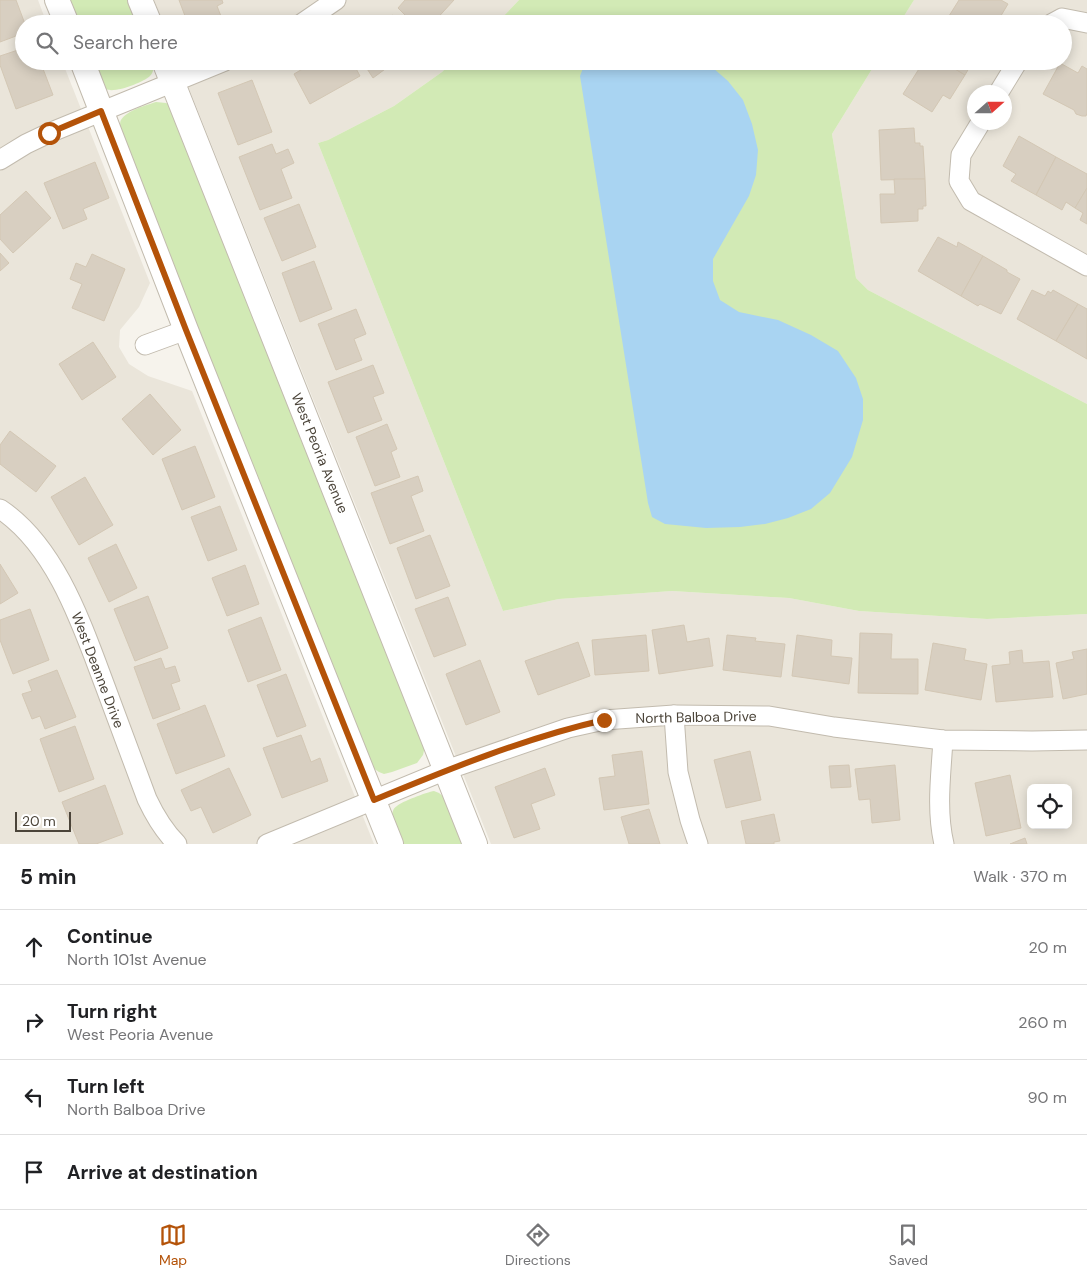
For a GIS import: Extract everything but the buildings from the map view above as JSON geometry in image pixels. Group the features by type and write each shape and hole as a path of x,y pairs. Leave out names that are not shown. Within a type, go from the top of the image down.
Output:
{"street":[{"path":"57,0 63,15"},
{"path":"140,0 146,15"},
{"path":"314,15 336,0"},
{"path":"1072,20 1087,23"},
{"path":"85,70 186,330 391,844"},
{"path":"1003,85 1012,70"},
{"path":"0,160 26,144 101,111 169,72"},
{"name":"West Peoria Avenue","path":"169,72 475,844"},
{"path":"976,130 962,155 959,181 972,201 1087,266"},
{"path":"145,345 186,330"},
{"name":"West Deanne Drive","path":"0,509 11,516 39,547 65,588 85,634 147,800 155,816 177,844"},
{"path":"674,715 678,772 698,844"},
{"name":"North Balboa Drive","path":"267,844 446,770 568,728 604,720 674,715 769,716 834,727 943,740 1087,740"},
{"path":"943,740 940,814 944,844"}],"shaded area":[{"path":"0,0 38,0 44,15 15,15 15,70 66,70 150,283 139,307 120,330 119,347 129,364 148,376 192,391 374,844 0,844"},
{"path":"154,0 519,0 505,15 160,15"},
{"path":"914,0 1087,0 1087,404 868,290 856,278 832,134 871,70 1072,70 1072,15 905,15"},
{"path":"182,70 444,70 394,106 328,140 318,143 503,611 559,599 672,591 789,598 859,611 987,619 1087,614 1087,844 491,844"}],"green space":[{"path":"67,0 130,0 136,15 73,15"},
{"path":"519,0 914,0 905,15 505,15"},
{"path":"95,70 153,70 150,76 142,81 129,87 115,90 106,89"},
{"path":"444,70 871,70 832,134 856,278 868,290 1087,404 1087,614 987,619 859,611 789,598 672,591 559,599 503,611 318,143 328,140 394,106"},
{"path":"156,102 170,105 425,746 423,755 417,763 384,774 370,766 366,758 120,128 121,121 128,113"},
{"path":"434,791 445,798 464,844 401,844 392,817 394,809 399,804"}],"water":[{"path":"582,70 715,70 728,81 743,100 752,124 758,150 756,175 749,196 713,259 713,281 720,300 739,312 778,320 811,335 838,351 856,378 863,399 863,420 852,457 830,493 811,509 765,524 740,527 706,528 665,524 652,517 648,503 580,76"}],"route":[{"path":"49,133 101,111 186,330 374,800 446,770 526,742 568,728 604,720"}]}
